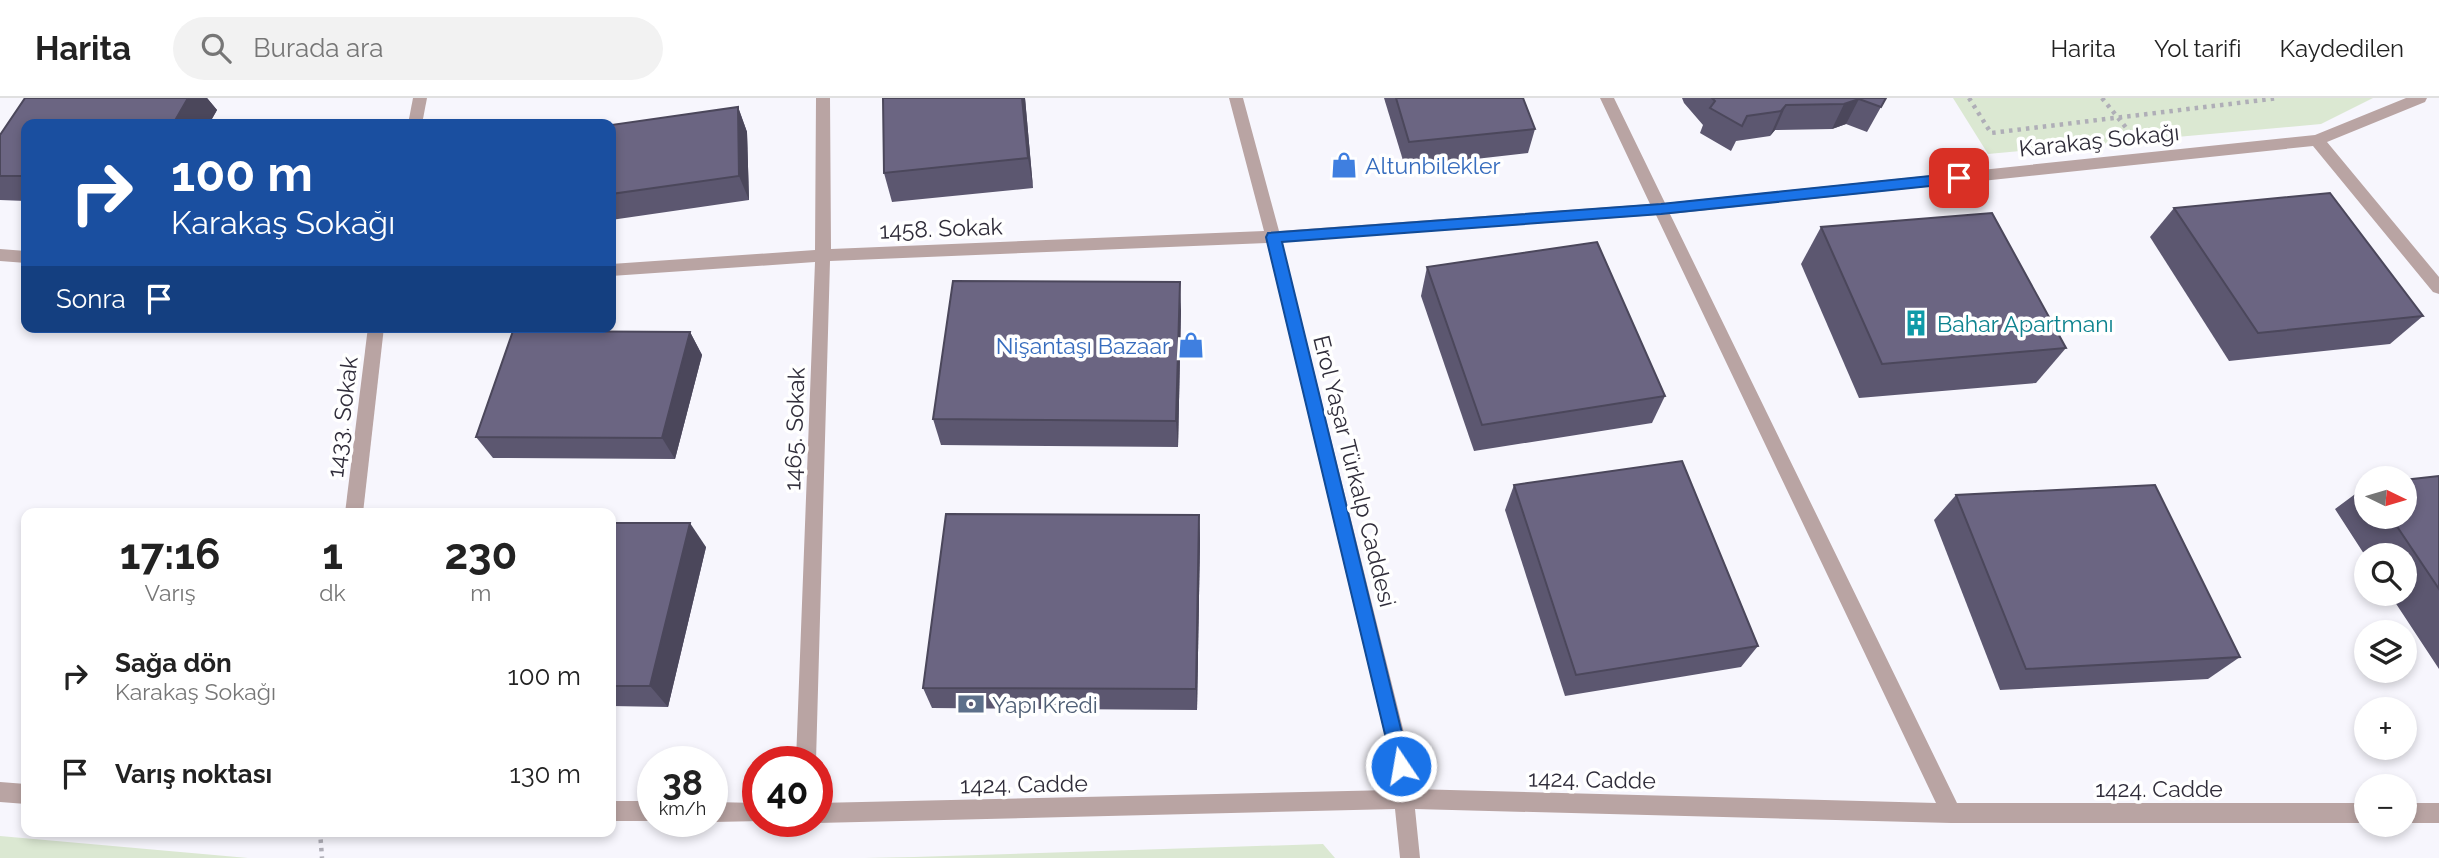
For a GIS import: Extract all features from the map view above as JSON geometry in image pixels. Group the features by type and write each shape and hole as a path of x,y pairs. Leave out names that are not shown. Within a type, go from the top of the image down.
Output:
{"street":[{"path":"416,119 420,98"},
{"name":"1465. Sokak","path":"806,746 825,184 823,98"},
{"name":"Erol Yaşar Türkalp Caddesi","path":"1236,98 1273,237 1394,735 1410,858"},
{"path":"1607,98 1951,813"},
{"name":"Karakaş Sokağı","path":"1273,237 1661,209 2317,140 2420,98"},
{"path":"2317,140 2439,288"},
{"name":"1458. Sokak","path":"616,271 822,255 1273,237"},
{"path":"0,255 21,257"},
{"name":"1433. Sokak","path":"355,508 375,333"},
{"path":"0,792 21,794"},
{"name":"1424. Cadde","path":"833,813 1404,799 1951,813 2354,813"},
{"path":"616,811 637,811"},
{"path":"2417,813 2439,813"}],"path":[{"path":"1969,98 1991,132 2276,99"},
{"path":"2102,98 2119,118"},
{"path":"320,837 322,858"}],"green space":[{"path":"1953,98 2373,98 2321,124 1988,154"},
{"path":"0,836 248,858 0,858"},
{"path":"1323,844 1335,858 864,858 914,857"}],"building":[{"path":"25,98 188,98 176,119 21,119 21,176 0,176 0,135"},
{"path":"883,98 1022,98 1028,158 884,173"},
{"path":"1396,98 1523,98 1535,129 1409,142"},
{"path":"1712,98 1886,98 1881,107 1859,99 1844,104 1786,105 1781,111 1747,116 1742,126 1710,108 1715,101"},
{"path":"738,107 739,176 616,193 616,124"},
{"path":"2330,193 2423,316 2258,333 2174,208"},
{"path":"1992,213 2066,348 1882,364 1821,227"},
{"path":"1597,242 1665,396 1482,425 1427,267"},
{"path":"953,281 1180,282 1176,421 933,419"},
{"path":"690,332 662,438 476,437 512,333"},
{"path":"1682,461 1758,646 1576,675 1514,485"},
{"path":"2439,476 2439,589 2417,556 2417,543 2408,543 2399,529 2417,529 2417,479"},
{"path":"2155,485 2240,657 2026,669 1956,495"},
{"path":"946,514 1199,515 1196,689 923,688"},
{"path":"616,523 690,523 650,686 616,686"}],"place":[{"name":"Altunbilekler","path":"1344,165"},
{"name":"Bahar Apartmanı","path":"1916,323"},
{"name":"Nişantaşı Bazaar","path":"1191,345"},
{"name":"Yapı Kredi","path":"971,704"}],"route":[{"path":"1401,766 1273,237 1661,209 1959,178"}]}
